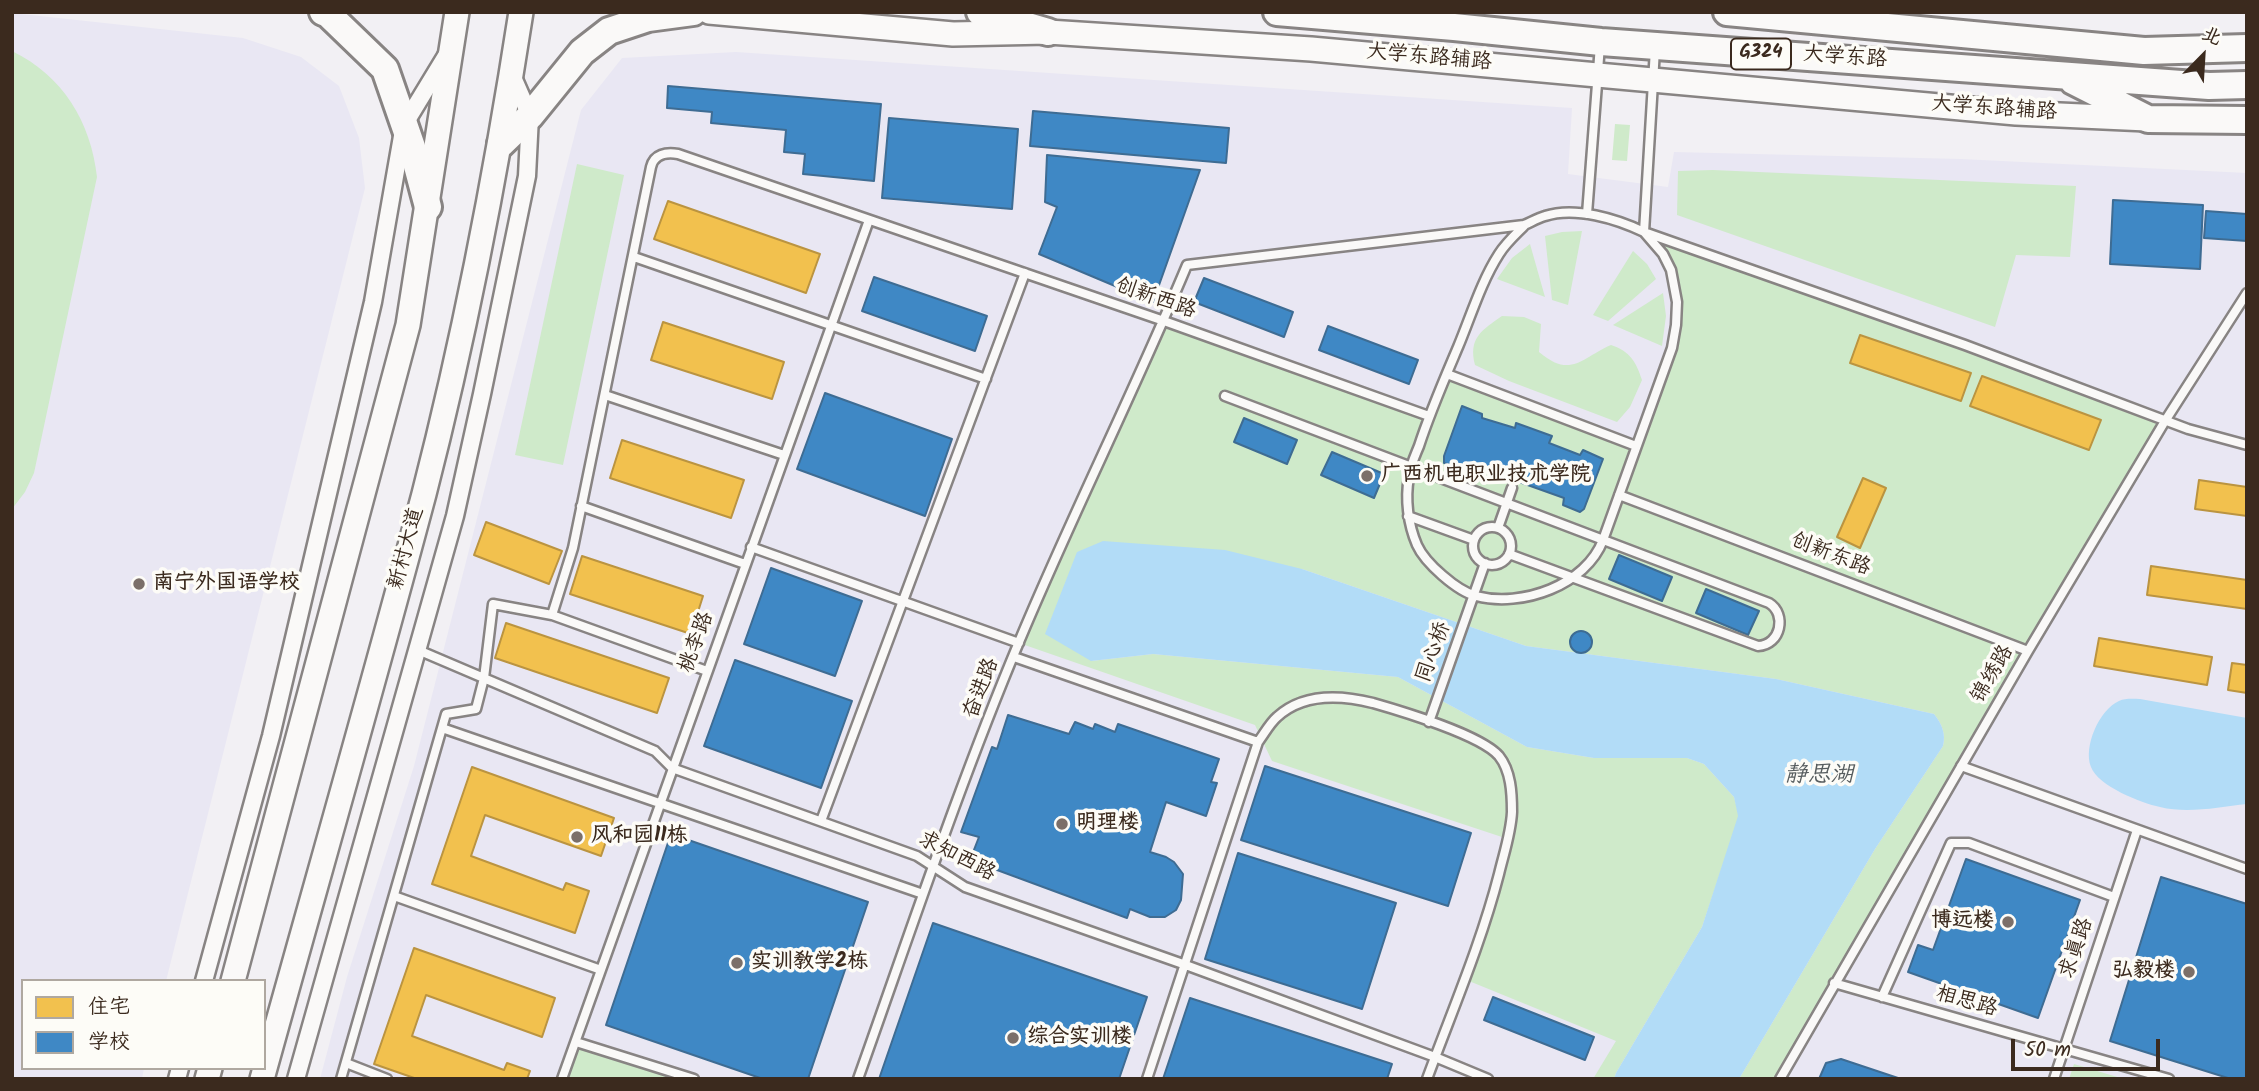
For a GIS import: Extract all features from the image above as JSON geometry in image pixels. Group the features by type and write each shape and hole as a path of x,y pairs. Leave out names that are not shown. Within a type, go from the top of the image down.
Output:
{"main road":[{"path":"323,12 385,69 428,207"},
{"path":"234,979 408,325 457,12"},
{"name":"新村大道","path":"266,1065 424,492 501,144 521,12"},
{"path":"501,144 530,116 582,52 608,32 648,18 694,12"},
{"name":"大学东路辅路","path":"709,12 953,34 1048,32 1311,49 2016,113 2148,119"},
{"path":"980,12 1048,32"},
{"name":"大学东路","path":"1277,12 1455,20 1601,42 2209,86 2247,85"},
{"name":"大学东路","path":"1727,12 2144,51 2247,48"},
{"path":"2062,75 2148,119 2247,120"}],"street":[{"path":"205,979 271,736 370,315 404,125 452,45"},
{"path":"296,1079 455,516 482,394 527,176 530,116 512,74"}],"lane":[{"path":"1587,214 1601,42"},
{"path":"1655,46 1644,232 1666,260 1674,280 1677,302 1672,348 1603,540 1574,577 1563,584 1529,595 1507,598 1474,596 1445,578 1418,548 1408,516 1411,468 1429,416 1494,264 1507,243 1524,225 1556,214 1587,214 1614,219 1644,232 1965,345 2165,421 2247,444"},
{"name":"创新西路","path":"634,257 652,163 658,156 678,153 1429,416"},
{"name":"桃李路","path":"562,1079 869,220"},
{"name":"奋进路","path":"858,1079 933,866 1019,643 1187,265 1524,225"},
{"path":"552,615 573,548 634,257 986,379"},
{"path":"821,821 1025,273"},
{"name":"锦绣路","path":"1780,1079 2028,651 2165,421 2247,294"},
{"path":"1447,374 1636,446"},
{"path":"605,396 784,455"},
{"path":"1225,396 1769,603 1777,610 1780,625 1778,632 1768,643 1758,646 1509,554"},
{"path":"1498,528 1512,488"},
{"name":"创新东路","path":"1619,495 2028,651"},
{"path":"582,506 745,564"},
{"path":"1408,516 1474,540"},
{"path":"1498,528 1510,539 1509,554 1503,562 1485,564 1473,550 1474,540 1483,529 1498,528"},
{"path":"751,547 1019,643"},
{"name":"同心桥","path":"1429,722 1485,564"},
{"path":"341,1079 446,715 476,709 484,678 493,604 552,615 707,671"},
{"name":"求知西路","path":"418,650 655,751 672,768 917,856 965,887 1184,964 1488,1079"},
{"path":"1014,657 1258,742"},
{"path":"1147,1079 1258,742 1276,717 1292,706 1308,700 1344,698 1373,703 1481,743 1498,755 1507,770 1511,793 1509,835 1490,909 1427,1079"},
{"path":"442,728 923,894"},
{"path":"1961,766 2247,869"},
{"name":"求真路","path":"2054,1079 2137,830"},
{"path":"1882,997 1951,843 1969,843 2114,897"},
{"path":"394,896 601,970"},
{"name":"相思路","path":"1834,983 2169,1079"},
{"path":"576,1042 694,1079"},
{"path":"346,1063 387,1079"}],"shaded area":[{"name":"南宁外国语学校","path":"12,13 243,38 301,57 339,86 359,138 365,188 167,979 21,979 21,1070 144,1070 142,1079 12,1079"},
{"name":"广西机电职业技术学院","path":"736,52 1572,108 1568,174 1668,187 1674,152 1961,159 2247,173 2247,1079 320,1079 347,977 414,766 581,110 622,58"}],"green space":[{"path":"12,51 46,74 60,87 71,103 88,138 97,177 34,473 25,492 12,509"},
{"path":"1615,124 1630,125 1627,161 1612,160"},
{"path":"577,164 624,175 563,465 515,455"},
{"path":"1713,170 2076,186 2070,257 2016,255 1995,327 1677,215 1678,171"},
{"path":"1582,231 1568,305 1552,300 1545,236"},
{"path":"1644,232 2165,421 1780,1079 1739,1079 1875,849 1943,746 1943,729 1934,714 1776,679 1526,646 1302,569 1091,661 1153,654 1398,677 1527,747 1594,758 1687,758 1704,764 1734,797 1739,816 1702,927 1614,1079 1593,1079 1616,1041 1464,979 1508,839 1272,761 1255,725 1019,643 1164,321 1429,416 1447,374 1636,446 1676,325 1671,270","holes":["1860,335 1970,373 1961,401 1851,363","1981,376 2100,420 2090,450 1971,405","1462,406 1481,414 1482,418 1515,428 1516,423 1551,436 1549,443 1580,455 1583,450 1603,460 1584,509 1580,512 1563,505 1564,498 1466,463 1459,468 1445,463 1444,456","1331,452 1384,474 1374,497 1322,475","1863,478 1886,489 1860,547 1837,537","1672,578 1661,601 1610,579"]},
{"path":"1530,244 1545,297 1497,279 1512,258"},
{"path":"1633,251 1647,264 1656,279 1608,321 1593,315"},
{"path":"1663,293 1666,316 1662,346 1613,325"},
{"path":"1502,316 1524,317 1541,324 1539,352 1560,364 1576,364 1611,345 1623,350 1635,363 1642,380 1630,407 1617,422 1509,381 1475,365 1475,341"},
{"path":"576,1042 694,1079 563,1079"},
{"path":"2074,1064 2124,1079 2069,1079"}],"water":[{"name":"静思湖","path":"1103,541 1225,550 1302,569 1526,646 1776,679 1934,714 1943,729 1943,746 1875,849 1739,1079 1614,1079 1702,927 1738,816 1734,797 1704,764 1687,758 1594,758 1527,747 1398,677 1153,654 1091,661 1045,634 1077,552"},
{"path":"2140,699 2247,718 2247,804 2192,810 2171,809 2142,802 2102,781 2095,774 2089,759 2094,730 2105,712 2119,701"}],"building: 住宅":[{"path":"668,201 820,254 806,293 654,239"},
{"path":"663,322 784,362 772,399 651,360"},
{"path":"1860,335 1971,373 1961,401 1850,363"},
{"path":"1982,376 2101,420 2089,450 1970,406"},
{"path":"622,440 744,480 731,518 610,478"},
{"path":"1863,478 1886,488 1860,548 1837,537"},
{"path":"2199,480 2247,487 2247,516 2195,509"},
{"path":"486,522 562,551 549,584 474,555"},
{"path":"582,556 703,596 691,634 570,594"},
{"path":"2151,566 2247,580 2247,609 2147,595"},
{"path":"506,623 669,678 657,713 495,658"},
{"path":"2099,638 2212,657 2207,685 2094,666"},
{"path":"2232,663 2247,665 2247,693 2228,690"},
{"name":"风和园11栋","path":"472,767 614,818 601,856 485,815 471,856 563,890 566,883 589,891 575,933 432,884"},
{"path":"414,948 555,998 542,1037 426,995 412,1036 504,1070 507,1063 530,1071 527,1079 417,1079 374,1064"}],"building: 学校":[{"path":"668,86 881,104 874,181 803,174 805,154 784,152 786,130 711,123 712,112 667,108"},
{"path":"1033,111 1229,128 1226,163 1030,146"},
{"path":"889,118 1018,129 1012,209 882,198"},
{"path":"1047,155 1200,170 1153,302 1039,254 1057,207 1045,202"},
{"path":"2113,200 2203,205 2200,269 2110,264"},
{"path":"2206,211 2247,214 2247,241 2204,238"},
{"path":"874,277 987,316 975,351 862,311"},
{"path":"1204,278 1293,312 1284,337 1194,302"},
{"path":"1328,326 1418,360 1409,384 1319,350"},
{"path":"825,393 952,439 925,516 797,469"},
{"path":"1462,406 1482,414 1482,418 1515,428 1516,423 1552,436 1549,443 1580,455 1583,450 1603,459 1584,509 1580,512 1563,505 1564,498 1466,463 1459,468 1444,463 1444,456"},
{"path":"1244,418 1297,440 1287,464 1234,442"},
{"path":"1332,452 1384,474 1374,498 1321,475"},
{"path":"1619,555 1672,577 1662,601 1609,579"},
{"path":"771,568 862,601 835,676 744,644"},
{"path":"1706,589 1759,611 1748,635 1696,613"},
{"path":"1581,631 1589,634 1592,642 1589,650 1581,653 1573,650 1570,642 1573,634"},
{"path":"735,660 852,701 821,788 704,746"},
{"name":"明理楼","path":"1008,715 1069,734 1075,722 1093,729 1095,724 1115,732 1118,724 1219,759 1211,782 1217,783 1206,816 1166,802 1150,852 1174,862 1183,874 1181,900 1176,910 1165,917 1150,917 1130,909 1127,918 970,860 979,837 961,832 992,747 997,749"},
{"path":"1265,766 1471,833 1448,906 1241,840"},
{"name":"实训教学2栋","path":"671,834 868,902 808,1079 763,1079 606,1025"},
{"path":"1238,853 1396,903 1362,1009 1205,959"},
{"name":"博远楼","path":"1966,859 2080,900 2038,1018 1908,972 1918,945 1933,950"},
{"name":"弘毅楼","path":"2161,877 2247,904 2247,1079 2231,1079 2110,1041"},
{"name":"综合实训楼","path":"933,923 1147,997 1119,1079 879,1079"},
{"path":"1493,997 1594,1037 1585,1060 1484,1020"},
{"path":"1190,998 1392,1064 1387,1079 1163,1079"},
{"path":"1841,1059 1901,1079 1819,1079 1826,1063"}],"place":[{"name":"广西机电职业技术学院","path":"1367,476"},
{"name":"南宁外国语学校","path":"139,584"},
{"name":"明理楼","path":"1062,824"},
{"name":"风和园11栋","path":"577,837"},
{"name":"博远楼","path":"2008,922"},
{"name":"实训教学2栋","path":"737,963"},
{"name":"弘毅楼","path":"2189,972"},
{"name":"综合实训楼","path":"1013,1038"}]}
